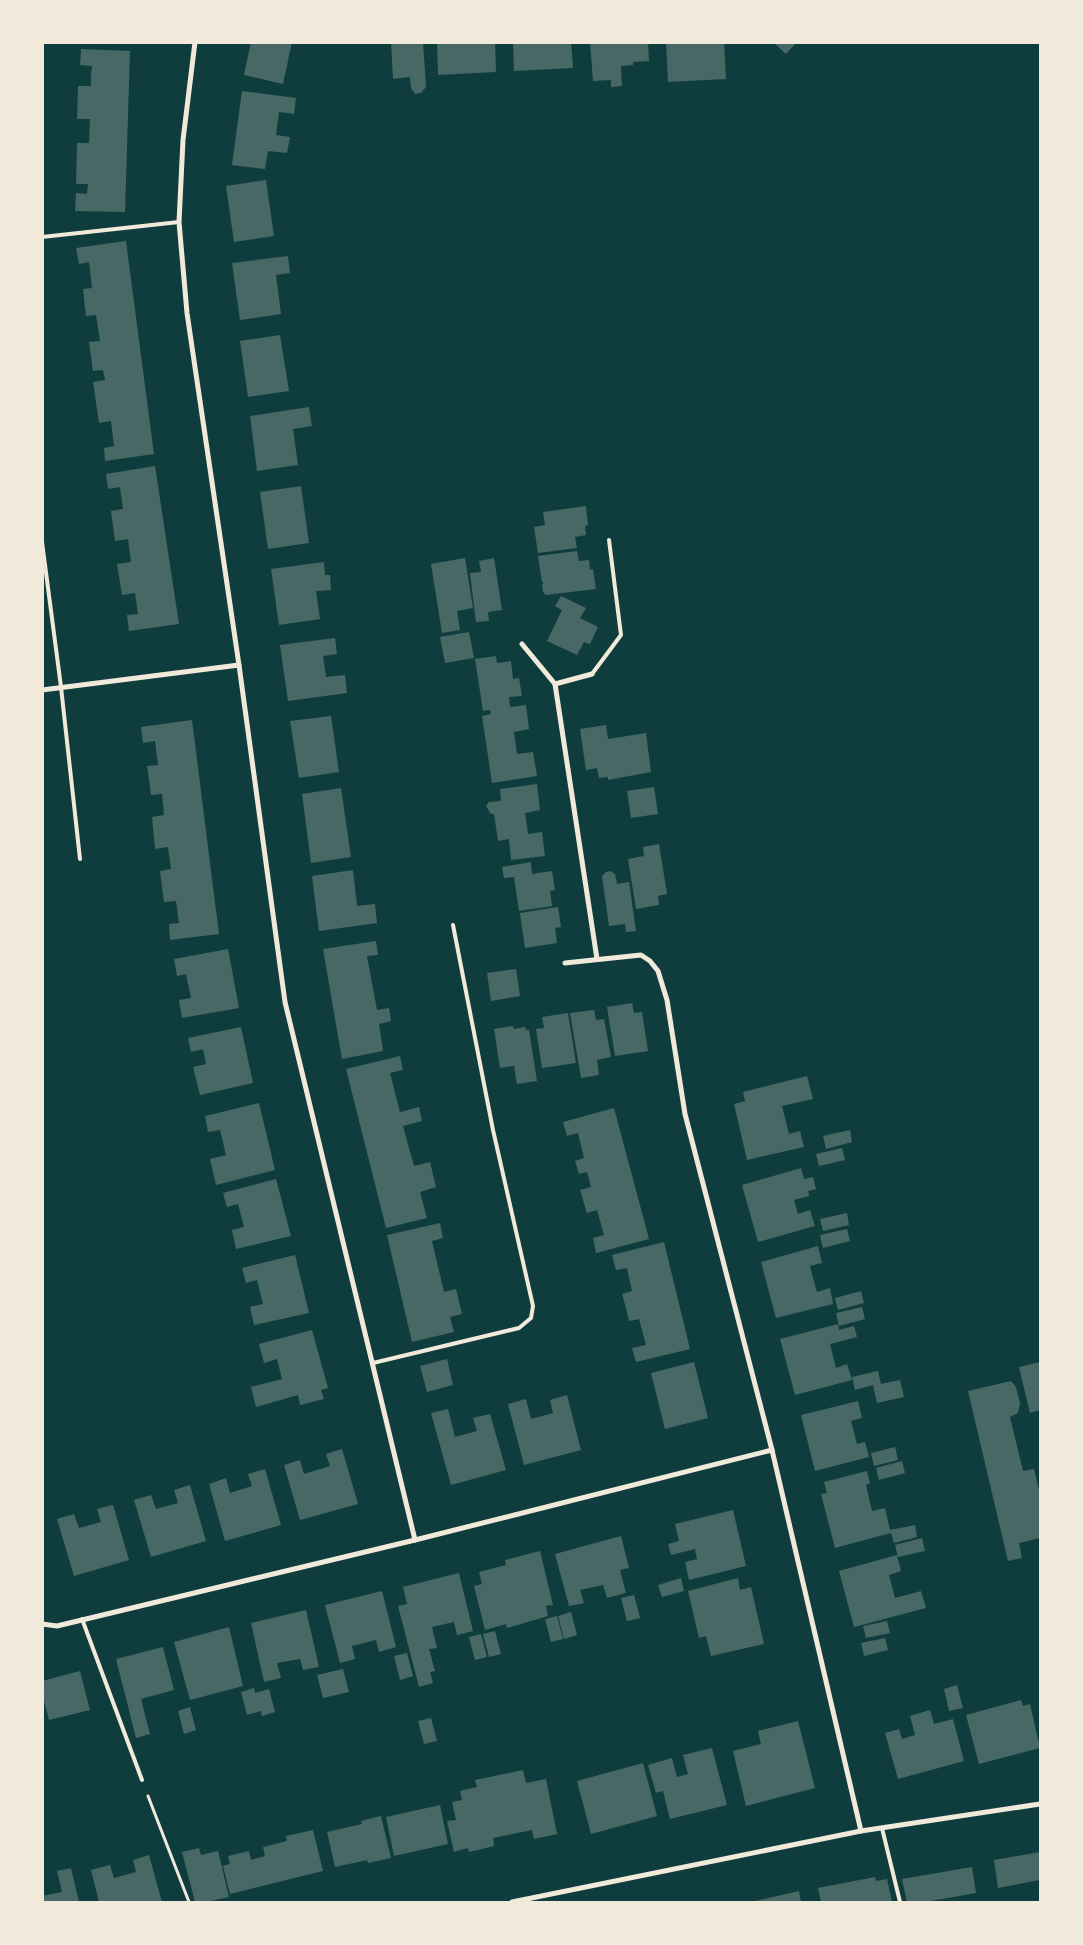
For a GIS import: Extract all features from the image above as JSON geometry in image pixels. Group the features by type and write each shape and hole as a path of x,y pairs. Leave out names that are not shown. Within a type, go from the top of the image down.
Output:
{"street":[{"path":"195,42 183,140 178,222 187,313 239,665 285,1002 415,1540"},
{"path":"522,644 555,684 597,959"},
{"path":"42,690 239,665"},
{"path":"555,684 592,674"},
{"path":"565,963 641,955 650,961 658,971 667,1000 685,1114 772,1450 861,1831"},
{"path":"42,1624 57,1626 415,1540 772,1450"},
{"path":"512,1902 861,1831 1040,1804"}],"lane":[{"path":"42,237 178,222"},
{"path":"592,674 621,635 609,540"},
{"path":"42,542 62,687 80,859"},
{"path":"372,1363 519,1328 531,1318 533,1306 493,1130 453,925"},
{"path":"82,1619 142,1780"},
{"path":"882,1828 900,1902"}],"path":[{"path":"142,1780 189,1902"}],"building":[{"path":"251,42 292,42 283,84 244,75"},
{"path":"391,42 423,42 426,87 421,93 415,94 411,88 410,77 393,79"},
{"path":"437,42 495,42 496,72 438,75"},
{"path":"513,42 571,42 573,68 514,71"},
{"path":"590,42 648,42 649,61 633,62 633,65 621,66 622,86 611,87 611,80 593,81"},
{"path":"666,42 724,42 726,79 668,82"},
{"path":"773,42 797,42 786,54"},
{"path":"81,49 130,51 125,212 75,211 76,193 87,194 88,184 76,184 77,143 89,143 90,119 77,119 78,86 91,86 92,66 80,65"},
{"path":"242,91 296,98 294,114 279,112 276,135 290,137 287,153 268,151 265,169 232,165"},
{"path":"266,180 274,236 234,242 226,186"},
{"path":"126,241 154,454 105,461 104,448 114,446 111,421 99,423 93,382 105,380 103,370 93,371 89,342 100,341 96,315 86,316 83,289 92,288 89,262 79,264 76,248"},
{"path":"288,256 290,273 276,275 281,314 240,320 232,263"},
{"path":"280,335 289,391 248,397 240,341"},
{"path":"309,407 312,426 293,429 298,465 257,471 250,416"},
{"path":"155,466 179,624 129,631 127,615 138,614 135,593 122,595 117,564 131,562 128,539 115,541 111,511 123,509 120,487 108,489 106,474"},
{"path":"301,486 309,543 268,549 260,492"},
{"path":"586,506 588,525 585,526 586,535 575,537 577,548 538,553 534,527 545,525 543,512"},
{"path":"577,551 579,561 589,560 590,570 593,569 596,589 546,595 543,592 542,585 544,582 542,582 538,556"},
{"path":"465,558 473,608 457,611 460,630 442,633 431,564"},
{"path":"494,558 502,610 488,612 489,621 476,622 470,573 481,572 479,561"},
{"path":"324,562 325,575 330,575 331,590 316,591 320,619 279,625 271,569"},
{"path":"561,596 586,608 580,618 598,627 590,644 584,642 577,655 547,641 562,610 555,606"},
{"path":"469,632 474,658 445,663 440,637"},
{"path":"335,638 337,654 323,656 326,677 345,675 347,693 288,701 280,645"},
{"path":"496,656 497,663 511,661 513,679 519,678 522,696 509,697 510,707 526,705 529,729 514,732 517,754 533,752 537,776 492,783 482,716 491,714 490,710 483,711 475,659"},
{"path":"331,716 339,772 299,778 290,721"},
{"path":"192,720 219,934 170,940 169,924 179,923 176,901 164,902 160,871 171,869 168,847 155,849 152,817 164,815 162,794 151,795 147,766 158,765 155,741 143,743 141,727"},
{"path":"606,725 608,739 646,733 651,772 608,780 608,777 599,778 597,768 586,770 580,729"},
{"path":"537,784 540,810 525,813 528,834 542,832 545,856 511,860 509,839 498,841 494,814 491,814 486,806 489,802 501,801 500,789"},
{"path":"654,787 658,814 631,818 627,791"},
{"path":"341,788 351,857 311,863 302,794"},
{"path":"659,844 667,894 658,896 659,905 636,909 628,859 644,856 643,847"},
{"path":"531,862 532,874 552,871 555,890 550,891 552,906 519,911 514,877 504,878 502,867"},
{"path":"353,870 357,906 375,904 377,923 319,931 312,876"},
{"path":"611,871 615,874 617,884 629,882 636,931 626,932 625,924 609,926 602,876 606,872"},
{"path":"558,907 561,927 555,928 557,943 525,948 520,913"},
{"path":"376,941 378,955 367,956 377,1010 389,1008 391,1021 379,1024 383,1051 342,1059 323,949"},
{"path":"228,949 239,1008 182,1018 179,1000 191,998 186,974 177,976 174,959"},
{"path":"516,969 520,996 491,1001 487,973"},
{"path":"632,1003 634,1013 642,1012 648,1051 615,1056 607,1007"},
{"path":"594,1010 596,1020 604,1019 611,1057 597,1060 599,1075 581,1078 570,1013"},
{"path":"568,1013 576,1063 542,1068 536,1029 544,1028 542,1017"},
{"path":"513,1026 514,1029 525,1027 526,1030 529,1030 537,1081 517,1084 514,1066 500,1068 494,1029"},
{"path":"241,1027 253,1083 200,1095 193,1067 206,1064 203,1049 191,1052 188,1038"},
{"path":"400,1056 403,1070 390,1073 400,1112 419,1107 422,1121 403,1126 414,1166 430,1162 436,1187 420,1192 427,1218 386,1228 346,1069"},
{"path":"807,1076 813,1099 782,1106 789,1134 800,1131 804,1147 747,1160 734,1104 745,1101 743,1092"},
{"path":"259,1103 275,1170 216,1185 210,1159 226,1155 220,1130 208,1132 205,1116"},
{"path":"614,1108 649,1239 596,1253 593,1238 604,1235 597,1210 587,1213 580,1190 591,1187 587,1172 579,1174 575,1161 584,1158 578,1133 567,1136 563,1122"},
{"path":"850,1130 852,1142 826,1149 823,1136"},
{"path":"842,1148 845,1160 819,1166 816,1154"},
{"path":"801,1168 804,1179 813,1177 816,1189 808,1191 809,1196 794,1200 798,1214 810,1210 815,1226 758,1242 742,1185"},
{"path":"276,1179 291,1236 236,1249 232,1230 244,1227 238,1204 227,1207 223,1193"},
{"path":"847,1213 849,1225 823,1231 820,1219"},
{"path":"440,1223 443,1238 432,1241 444,1292 456,1289 462,1314 450,1317 454,1332 412,1342 387,1235"},
{"path":"847,1229 850,1241 823,1248 820,1235"},
{"path":"664,1242 690,1349 636,1362 632,1348 646,1345 639,1319 629,1321 622,1294 632,1291 627,1268 616,1270 612,1255"},
{"path":"818,1246 822,1263 810,1266 813,1278 817,1292 830,1288 833,1304 776,1318 761,1262"},
{"path":"295,1255 309,1313 254,1325 250,1307 263,1304 257,1280 246,1283 242,1268"},
{"path":"861,1291 864,1303 838,1310 835,1298"},
{"path":"862,1307 865,1319 839,1326 836,1313"},
{"path":"838,1324 839,1330 854,1326 857,1337 830,1344 836,1368 847,1364 852,1380 795,1395 780,1339"},
{"path":"312,1330 328,1388 321,1390 324,1399 300,1405 298,1395 256,1407 251,1387 282,1379 277,1359 264,1363 259,1344"},
{"path":"447,1359 453,1385 427,1392 420,1366"},
{"path":"694,1362 708,1418 665,1429 651,1373"},
{"path":"1040,1362 1040,1410 1030,1413 1019,1367"},
{"path":"878,1371 881,1384 900,1380 904,1397 877,1403 873,1385 855,1390 852,1377"},
{"path":"1011,1381 1016,1387 1020,1403 1018,1413 1010,1417 1023,1471 1034,1469 1040,1495 1040,1538 1019,1543 1022,1558 1008,1561 968,1391"},
{"path":"567,1395 581,1450 524,1465 508,1404 526,1399 531,1419 553,1413 550,1400"},
{"path":"858,1401 862,1418 851,1421 857,1444 865,1442 869,1457 815,1471 801,1415"},
{"path":"448,1409 455,1437 477,1431 473,1418 490,1414 506,1470 451,1485 431,1413"},
{"path":"895,1447 898,1460 874,1466 871,1453"},
{"path":"342,1449 358,1504 300,1520 284,1465 300,1460 304,1474 330,1466 326,1454"},
{"path":"902,1461 905,1473 879,1480 876,1468"},
{"path":"265,1469 281,1525 225,1541 209,1484 226,1478 230,1493 252,1486 248,1474"},
{"path":"867,1471 870,1483 866,1485 872,1511 885,1508 890,1530 915,1525 917,1537 894,1543 891,1533 835,1548 821,1494 827,1493 824,1482"},
{"path":"190,1485 206,1541 151,1557 134,1500 151,1495 156,1509 178,1503 174,1490"},
{"path":"113,1505 129,1560 74,1576 57,1519 74,1514 79,1528 101,1522 97,1509"},
{"path":"733,1510 746,1566 689,1580 685,1562 697,1559 695,1549 671,1555 668,1544 679,1541 675,1524"},
{"path":"621,1536 629,1568 620,1570 626,1593 607,1598 603,1585 580,1590 584,1603 569,1606 555,1554"},
{"path":"922,1538 925,1551 898,1557 895,1545"},
{"path":"540,1551 553,1605 546,1606 548,1616 507,1628 506,1624 485,1630 474,1586 482,1584 479,1572 506,1565 505,1560"},
{"path":"897,1555 901,1571 889,1575 895,1598 921,1591 926,1608 854,1627 839,1571"},
{"path":"459,1573 473,1631 457,1635 454,1622 432,1627 437,1648 429,1649 435,1671 430,1672 433,1683 419,1687 398,1606 407,1604 403,1587"},
{"path":"681,1578 684,1591 662,1597 658,1585"},
{"path":"738,1578 740,1590 751,1587 764,1644 711,1656 706,1636 699,1638 688,1591"},
{"path":"382,1591 396,1647 379,1652 376,1640 352,1646 355,1659 340,1663 325,1605"},
{"path":"634,1595 640,1618 627,1621 621,1598"},
{"path":"306,1610 319,1667 303,1670 300,1659 277,1663 281,1678 264,1682 251,1623"},
{"path":"571,1612 577,1635 564,1639 558,1616"},
{"path":"557,1616 563,1639 551,1642 545,1619"},
{"path":"887,1621 890,1633 866,1638 863,1626"},
{"path":"229,1627 243,1686 190,1700 174,1642"},
{"path":"495,1631 501,1654 489,1657 483,1634"},
{"path":"481,1634 487,1657 475,1660 469,1637"},
{"path":"885,1638 888,1650 864,1656 861,1643"},
{"path":"163,1647 174,1690 141,1699 150,1734 136,1738 116,1659"},
{"path":"407,1653 413,1676 400,1680 394,1656"},
{"path":"343,1669 349,1692 323,1698 317,1675"},
{"path":"80,1671 90,1710 49,1720 42,1694 42,1681"},
{"path":"957,1685 963,1708 949,1711 944,1689"},
{"path":"254,1688 255,1693 269,1689 275,1712 262,1716 261,1711 247,1715 241,1692"},
{"path":"1021,1700 1023,1706 1030,1704 1040,1748 979,1764 966,1715"},
{"path":"190,1707 196,1730 184,1734 178,1711"},
{"path":"930,1710 934,1724 953,1719 964,1761 898,1779 885,1733 899,1729 902,1739 915,1735 910,1716"},
{"path":"431,1718 437,1741 424,1744 418,1721"},
{"path":"798,1721 815,1788 746,1806 733,1751 761,1744 758,1731"},
{"path":"712,1748 727,1805 670,1819 663,1791 656,1793 648,1765 672,1758 677,1777 688,1774 683,1755"},
{"path":"643,1763 657,1816 591,1834 577,1781"},
{"path":"523,1770 526,1783 546,1779 557,1834 534,1839 532,1830 493,1838 494,1846 469,1852 468,1848 454,1852 447,1821 456,1820 452,1802 462,1800 460,1791 477,1787 475,1780"},
{"path":"440,1805 448,1844 394,1856 386,1817"},
{"path":"381,1816 391,1858 368,1863 367,1860 335,1867 327,1832 362,1824 361,1821"},
{"path":"313,1830 323,1871 230,1894 223,1866 230,1864 228,1856 249,1851 251,1860 265,1856 263,1847 287,1841 286,1836"},
{"path":"199,1848 201,1855 218,1851 229,1897 206,1902 195,1902 182,1852"},
{"path":"1040,1852 1040,1880 998,1888 994,1860"},
{"path":"149,1855 162,1902 99,1902 91,1870 110,1865 114,1878 136,1872 133,1860"},
{"path":"972,1867 976,1893 925,1902 907,1902 902,1879"},
{"path":"71,1868 79,1902 42,1902 42,1896 62,1892 57,1871"},
{"path":"875,1877 876,1881 887,1879 892,1902 821,1902 818,1888"},
{"path":"799,1891 801,1902 751,1902"}]}
